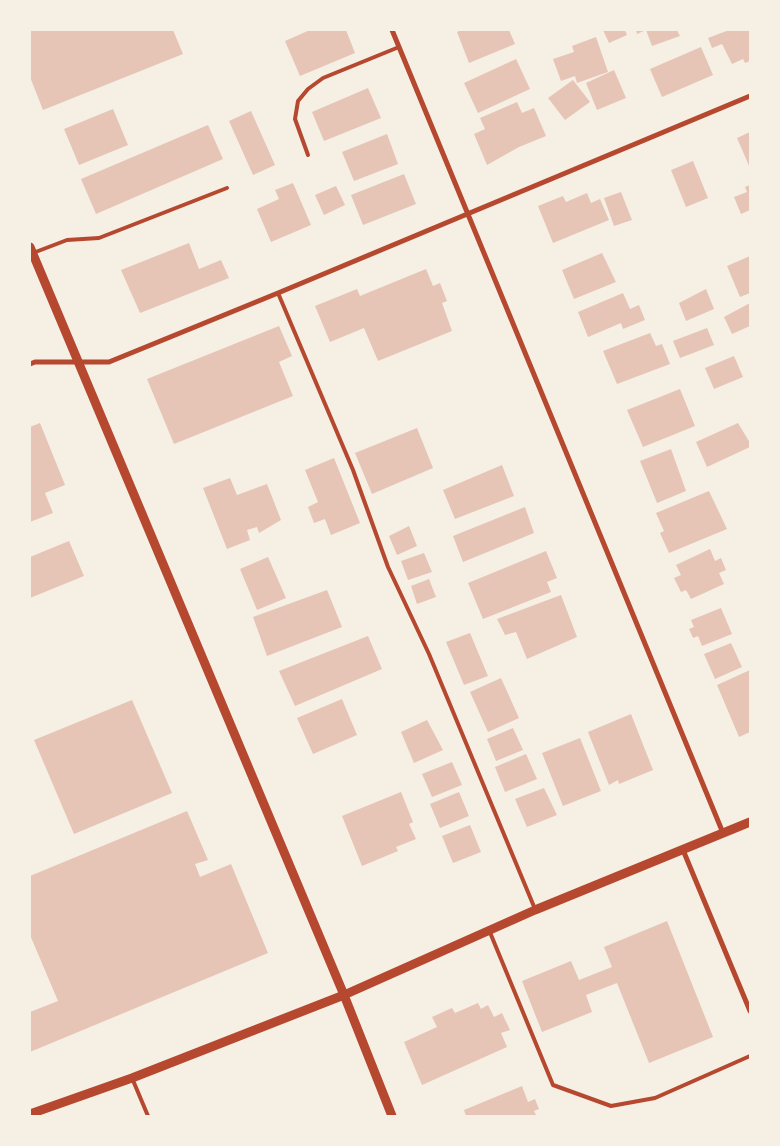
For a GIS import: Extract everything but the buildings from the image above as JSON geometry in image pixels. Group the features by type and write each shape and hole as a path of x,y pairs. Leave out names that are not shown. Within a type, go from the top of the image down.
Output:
{"street":[{"path":"392,30 723,833"},
{"path":"30,364 34,362 109,362 750,96"},
{"path":"31,250 344,995 392,1116"},
{"path":"30,1114 132,1078 344,995 488,930 750,822"},
{"path":"683,850 750,1012"}],"lane":[{"path":"308,155 295,119 298,101 308,89 323,78 399,47"},
{"path":"31,250 67,240 99,238 227,188"},
{"path":"278,293 353,470 388,567 429,654 535,910"},
{"path":"488,930 553,1085 611,1106 655,1098 750,1056"},
{"path":"132,1078 148,1116"}]}
